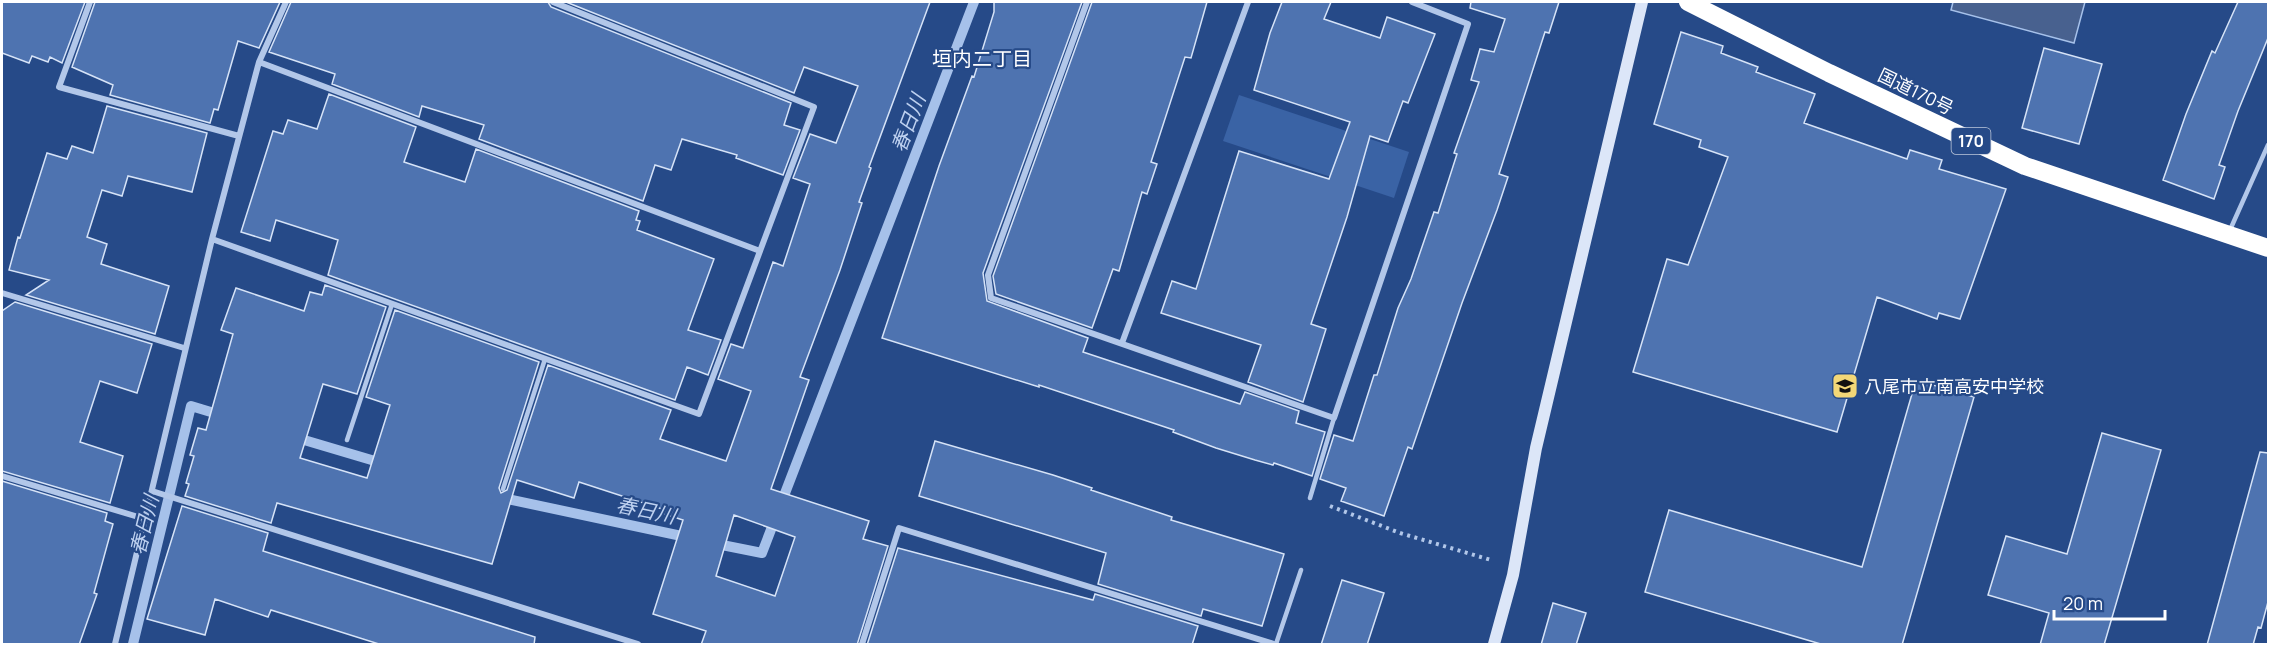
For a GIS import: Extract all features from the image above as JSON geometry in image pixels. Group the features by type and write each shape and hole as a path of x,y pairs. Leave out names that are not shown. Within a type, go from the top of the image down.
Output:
{"highway":[{"name":"国道170号","path":"1688,2 1829,73 2025,166 2268,248"}],"street":[{"path":"90,2 59,87 239,136"},
{"path":"115,645 184,348 239,136 259,62 286,2"},
{"path":"212,239 699,414 814,107 553,2"},
{"path":"1087,2 988,275 991,298 1334,418 1468,24 1412,2"},
{"path":"1122,343 1248,2"},
{"path":"1494,645 1513,575 1536,448 1642,2"},
{"path":"259,62 760,251"},
{"path":"2,293 184,348"},
{"path":"2,476 145,519"},
{"path":"152,491 638,645"},
{"path":"862,645 899,528 1275,645"}],"lane":[{"path":"2229,234 2268,145"},
{"path":"347,440 392,304"},
{"path":"502,489 545,359"},
{"path":"1310,498 1334,418"},
{"path":"1275,645 1301,570"}],"path":[{"path":"1310,498 1400,533 1491,560"}],"shaded area":[{"path":"1953,2 2085,2 2074,43 1951,10"},
{"path":"1239,95 1409,152 1394,198 1223,141"}],"building":[{"path":"2,2 85,2 62,63 50,57 48,62 32,56 29,63 2,53"},
{"path":"95,2 280,2 259,48 238,41 218,110 214,109 210,123 110,95 113,85 72,67"},
{"path":"291,2 548,2 551,7 791,103 784,125 800,130 783,175 736,158 737,155 682,139 671,170 655,165 643,201 479,139 484,125 422,106 419,117 332,84 335,74 269,52"},
{"path":"566,2 930,2 869,167 871,168 859,202 862,203 840,270 800,377 809,380 771,489 869,521 863,539 888,546 857,645 701,645 706,631 653,614 683,520 664,514 665,510 579,482 574,498 517,480 492,564 277,503 271,523 185,496 189,484 186,483 194,456 190,455 198,428 206,430 233,334 221,330 236,288 304,311 310,292 322,295 325,285 386,307 357,394 323,384 300,458 367,478 390,405 366,397 395,310 539,362 499,488 501,493 507,490 548,365 671,410 660,439 726,461 751,391 718,379 731,344 743,348 773,262 783,266 810,184 793,178 810,134 836,143 858,86 804,67 794,93","holes":["734,515 795,537 775,596 716,576"]},
{"path":"994,2 1082,2 983,273 987,301 1088,338 1083,352 1240,404 1245,392 1299,411 1296,423 1325,432 1312,476 1274,463 1273,465 1216,448 1173,432 1174,430 1039,385 1039,387 882,338 939,166 972,76 974,77 994,12"},
{"path":"1092,2 1207,2 1191,58 1185,57 1151,162 1157,164 1147,194 1142,192 1119,271 1113,269 1092,328 996,294 993,276"},
{"path":"1282,2 1331,2 1324,19 1380,38 1387,17 1435,34 1408,103 1403,101 1388,142 1370,136 1347,217 1311,324 1326,329 1303,402 1248,382 1261,345 1161,313 1172,281 1196,289 1239,151 1329,179 1350,122 1254,90 1270,33"},
{"path":"1471,2 1559,2 1549,33 1545,32 1499,174 1508,177 1497,210 1462,303 1412,449 1408,447 1384,516 1341,501 1346,488 1320,479 1334,435 1353,441 1398,308 1411,279 1434,212 1438,213 1457,154 1454,153 1479,82 1471,80 1480,49 1494,52 1505,19 1470,8"},
{"path":"2238,2 2268,2 2268,38 2219,165 2225,167 2214,199 2163,180 2186,114 2212,51 2215,53"},
{"path":"1681,32 1723,46 1721,53 1758,67 1756,72 1815,94 1804,123 1907,159 1910,150 1942,160 1939,169 2006,189 1960,319 1939,313 1937,319 1877,297 1837,432 1633,372 1667,259 1688,265 1728,157 1699,147 1701,140 1654,124"},
{"path":"2044,48 2102,64 2079,144 2022,128"},
{"path":"329,94 416,127 404,162 465,182 476,149 639,211 636,220 640,221 637,230 714,259 688,330 721,340 708,375 687,367 675,400 328,275 338,240 276,220 270,241 241,232 273,131 283,134 288,120 317,129"},
{"path":"107,106 207,133 192,192 128,176 122,196 102,190 87,237 107,244 101,264 169,286 155,334 26,295 49,280 9,270 47,153 67,159 72,146 93,153"},
{"path":"15,302 152,344 137,393 100,381 80,442 123,456 110,503 2,471 2,311"},
{"path":"1916,380 1974,397 1902,645 1824,645 1645,592 1669,510 1862,567"},
{"path":"2102,433 2161,450 2104,645 2040,645 2049,613 1988,595 2006,536 2067,554"},
{"path":"935,441 1053,475 1172,517 1171,520 1284,554 1262,626 1203,609 1201,616 1098,584 1106,553 919,496"},
{"path":"2260,452 2268,453 2268,602 2261,628 2258,627 2253,645 2207,645"},
{"path":"2,481 107,513 105,521 113,524 94,593 97,594 79,645 2,645"},
{"path":"182,506 268,533 263,551 535,637 534,645 382,645 271,610 268,617 215,599 205,635 147,619"},
{"path":"898,548 1093,600 1095,594 1198,626 1192,645 867,645"},
{"path":"1342,580 1384,593 1367,645 1321,645"},
{"path":"1553,603 1586,613 1576,645 1541,645"}],"waterway":[{"name":"春日川","path":"712,543 762,553 974,2"},
{"name":"春日川","path":"133,644 191,406 224,416"},
{"name":"春日川","path":"294,437 385,464"},
{"name":"春日川","path":"498,497 691,538"}],"place":[{"name":"八尾市立南高安中学校","path":"1845,386"}],"district":[{"name":"垣内二丁目","path":"982,58"}]}
